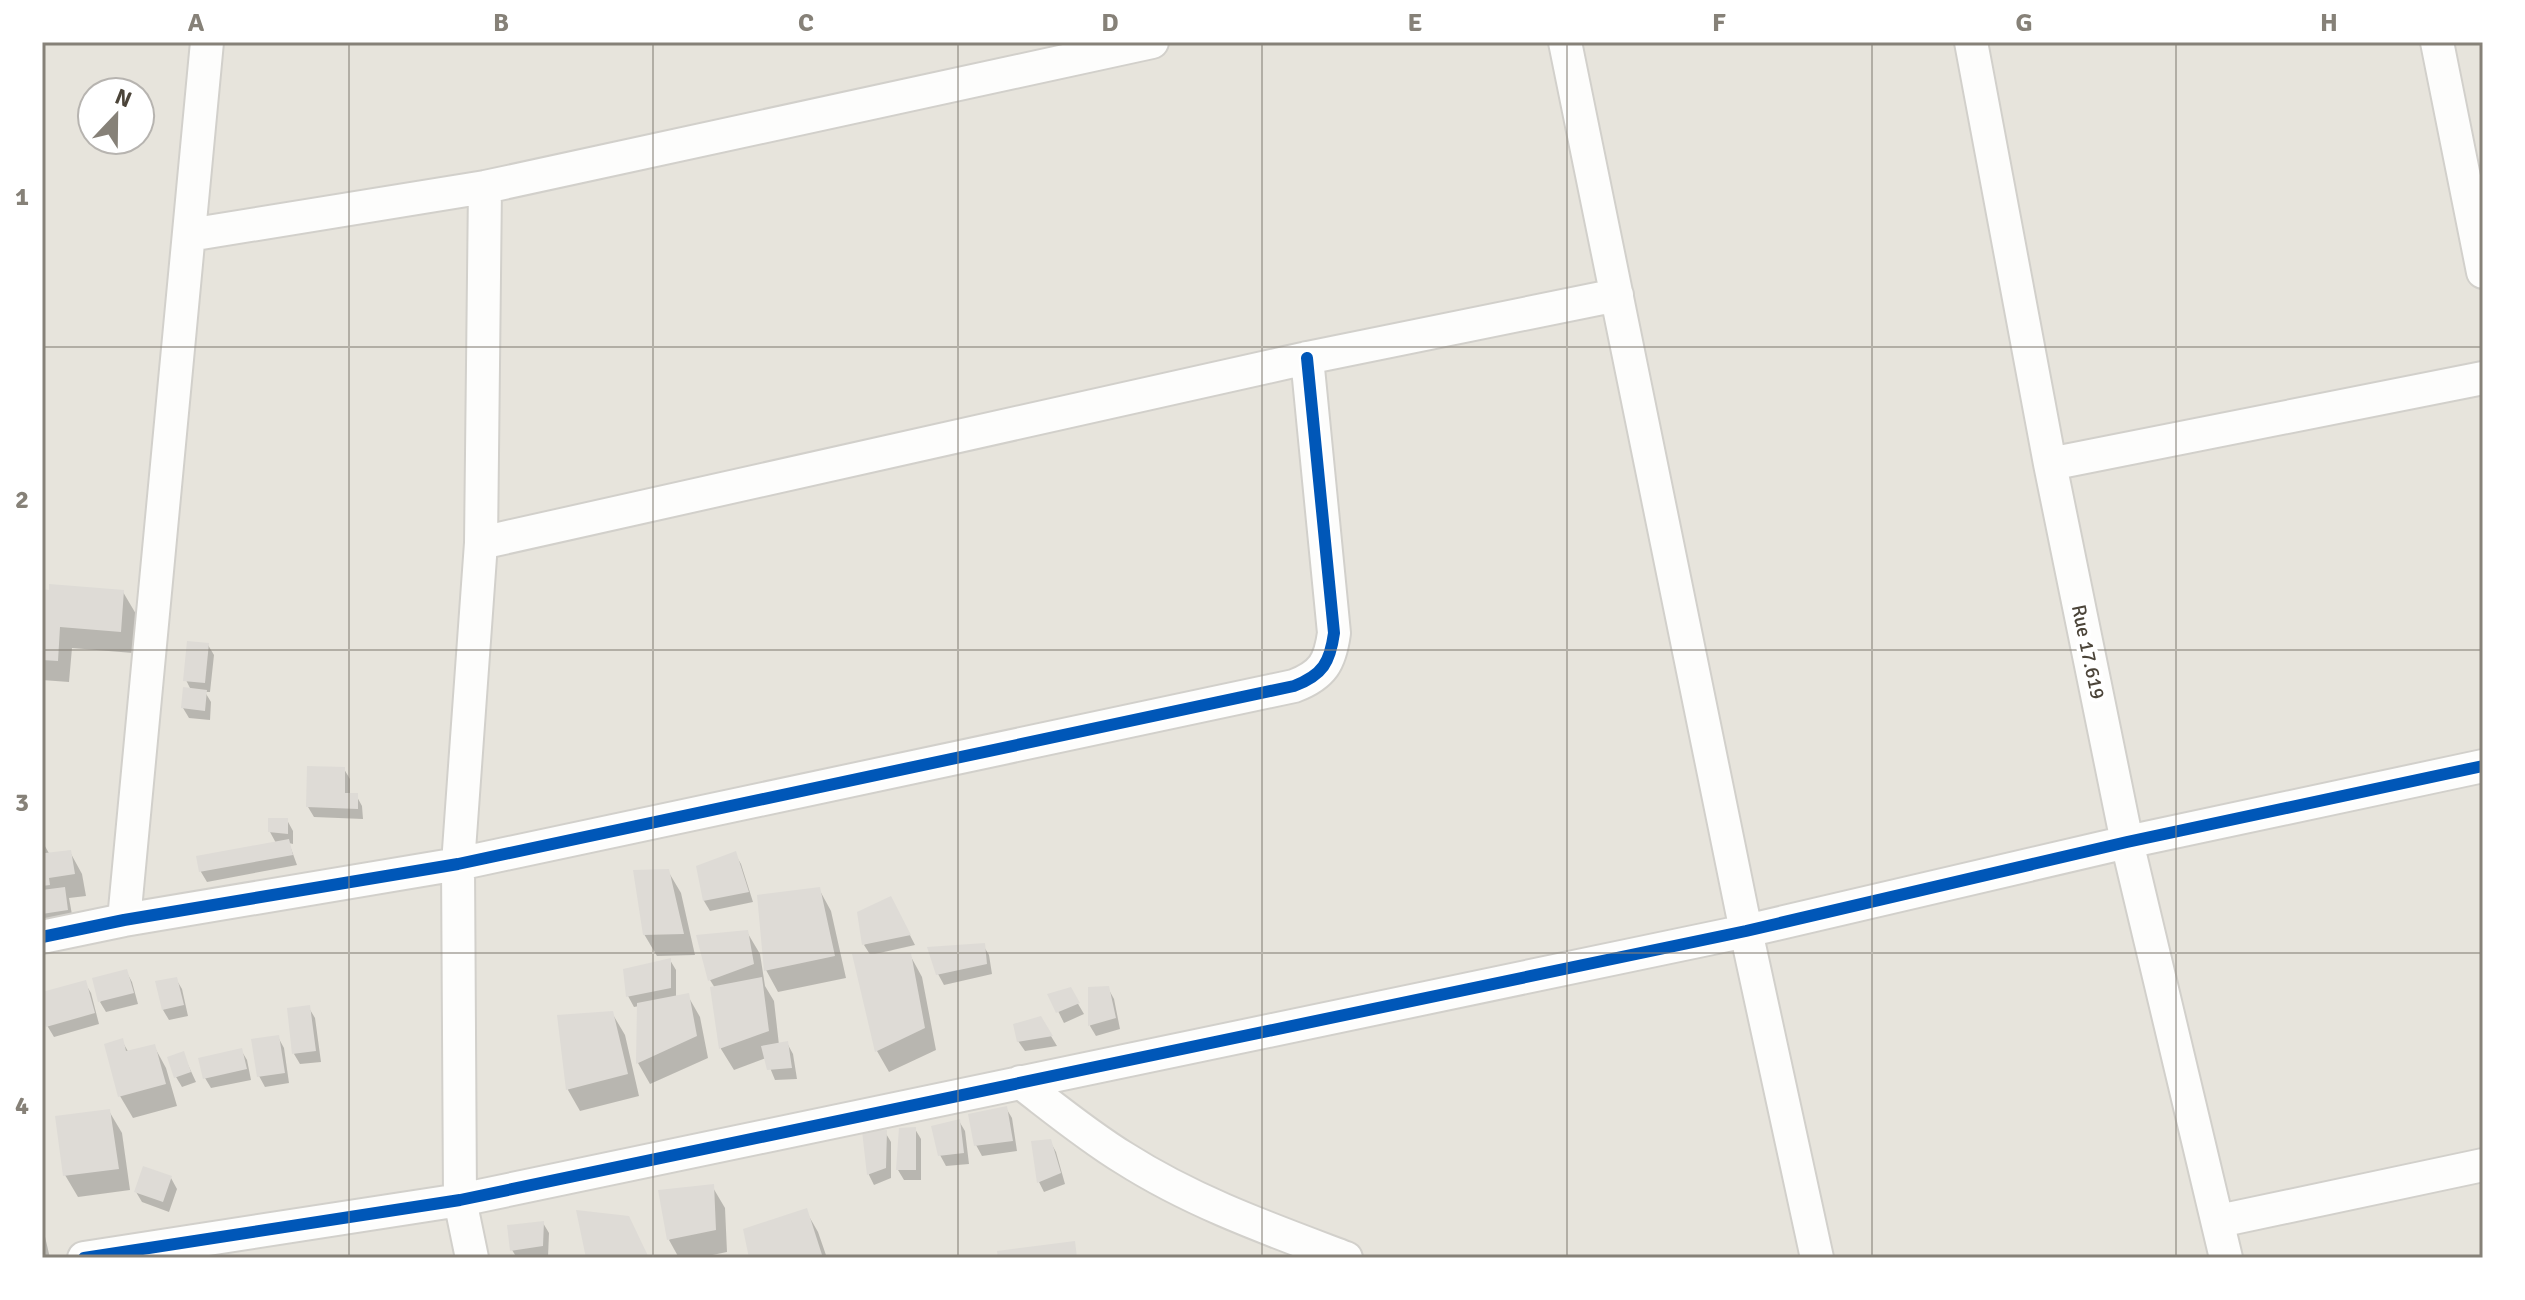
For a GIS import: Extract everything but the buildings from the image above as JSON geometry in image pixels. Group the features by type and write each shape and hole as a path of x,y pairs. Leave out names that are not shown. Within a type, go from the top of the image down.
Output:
{"street":[{"path":"124,920 207,42"},
{"path":"189,235 485,187 1152,42"},
{"path":"1565,42 1746,931 1817,1258"},
{"name":"Rue 17.619","path":"1971,42 2050,464 2127,842 2226,1258"},
{"path":"2437,42 2483,272"},
{"path":"472,1258 460,1200 458,864 481,543 485,187"},
{"path":"481,543 1307,358 1617,295"},
{"path":"42,937 124,920 458,864 1279,689 1311,679 1323,668 1331,653 1334,633 1307,358"},
{"path":"2050,464 2483,378"},
{"path":"84,1258 460,1200 1746,931 2127,842 2483,766"},
{"path":"1020,1082 1122,1157 1180,1190 1237,1217 1346,1258"},
{"path":"2219,1221 2483,1165"}],"shaded area":[{"path":"42,42 2483,42 2483,1258 42,1258"}],"cycle path":[{"path":"42,937 124,920 458,864 1304,682 1318,672 1327,660 1334,633 1307,358"},
{"path":"84,1258 460,1200 1746,931 2127,842 2483,766"}]}
